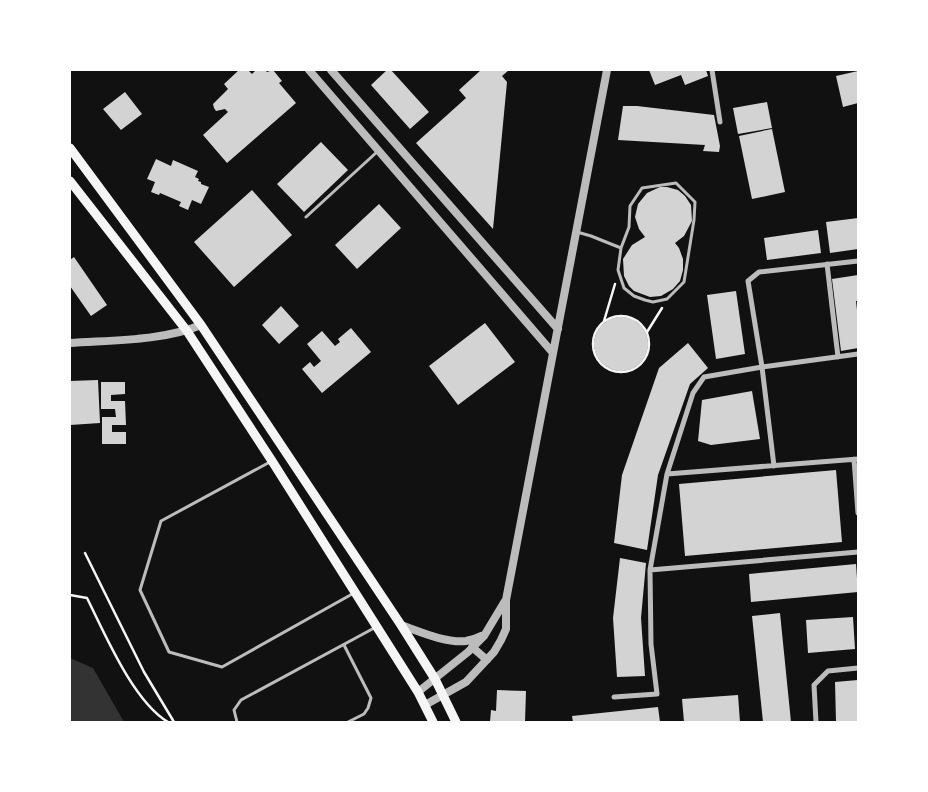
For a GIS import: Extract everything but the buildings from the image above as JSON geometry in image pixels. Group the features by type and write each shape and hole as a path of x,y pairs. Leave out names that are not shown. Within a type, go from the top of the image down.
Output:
{"main road":[{"path":"70,148 202,325 401,625 435,679 456,722"},
{"path":"70,182 187,331 272,461 418,692 432,722"}],"street":[{"path":"309,70 553,353"},
{"path":"332,70 558,329"},
{"path":"425,705 466,682 486,660 501,640 506,629 506,600 607,70"},
{"path":"712,70 720,122"},
{"path":"774,466 762,367 748,281 759,272 858,261"},
{"path":"827,264 838,357"},
{"path":"70,343 159,336 187,331 202,325"},
{"path":"614,697 657,694 651,644 650,570 667,474 693,393 704,377 858,354"},
{"path":"667,474 856,459 858,514"},
{"path":"650,570 858,552"},
{"path":"418,692 484,636 506,600"},
{"path":"401,625 432,636 453,640 467,641 484,636"},
{"path":"472,647 486,660"},
{"path":"816,722 814,685 828,671 858,668"}],"lane":[{"path":"306,217 379,150"},
{"path":"676,183 694,202 694,220 684,282 667,299 653,302 634,296 624,288 618,270 621,248 629,227 630,206 642,188 676,183"},
{"path":"576,232 621,248"},
{"path":"272,461 161,520 140,590 169,652 222,667 355,592"},
{"path":"237,722 234,710 241,700 377,627"},
{"path":"344,645 370,698 368,708 364,714 348,722"}],"path":[{"path":"604,321 618,270"},
{"path":"647,332 667,299"},
{"path":"617,315 626,315 642,324 647,332 648,351 643,361 636,368 625,372 615,372 607,369 600,363 594,352 593,337 597,328 604,321 617,315"},
{"path":"85,553 144,672 174,722"},
{"path":"70,595 86,598 128,678 157,716 168,722"}],"shaded area":[{"path":"632,335 638,336 642,344 640,357 636,362 622,365 608,359 602,342 613,349 622,348"},
{"path":"70,658 93,668 124,722 70,722"}]}
